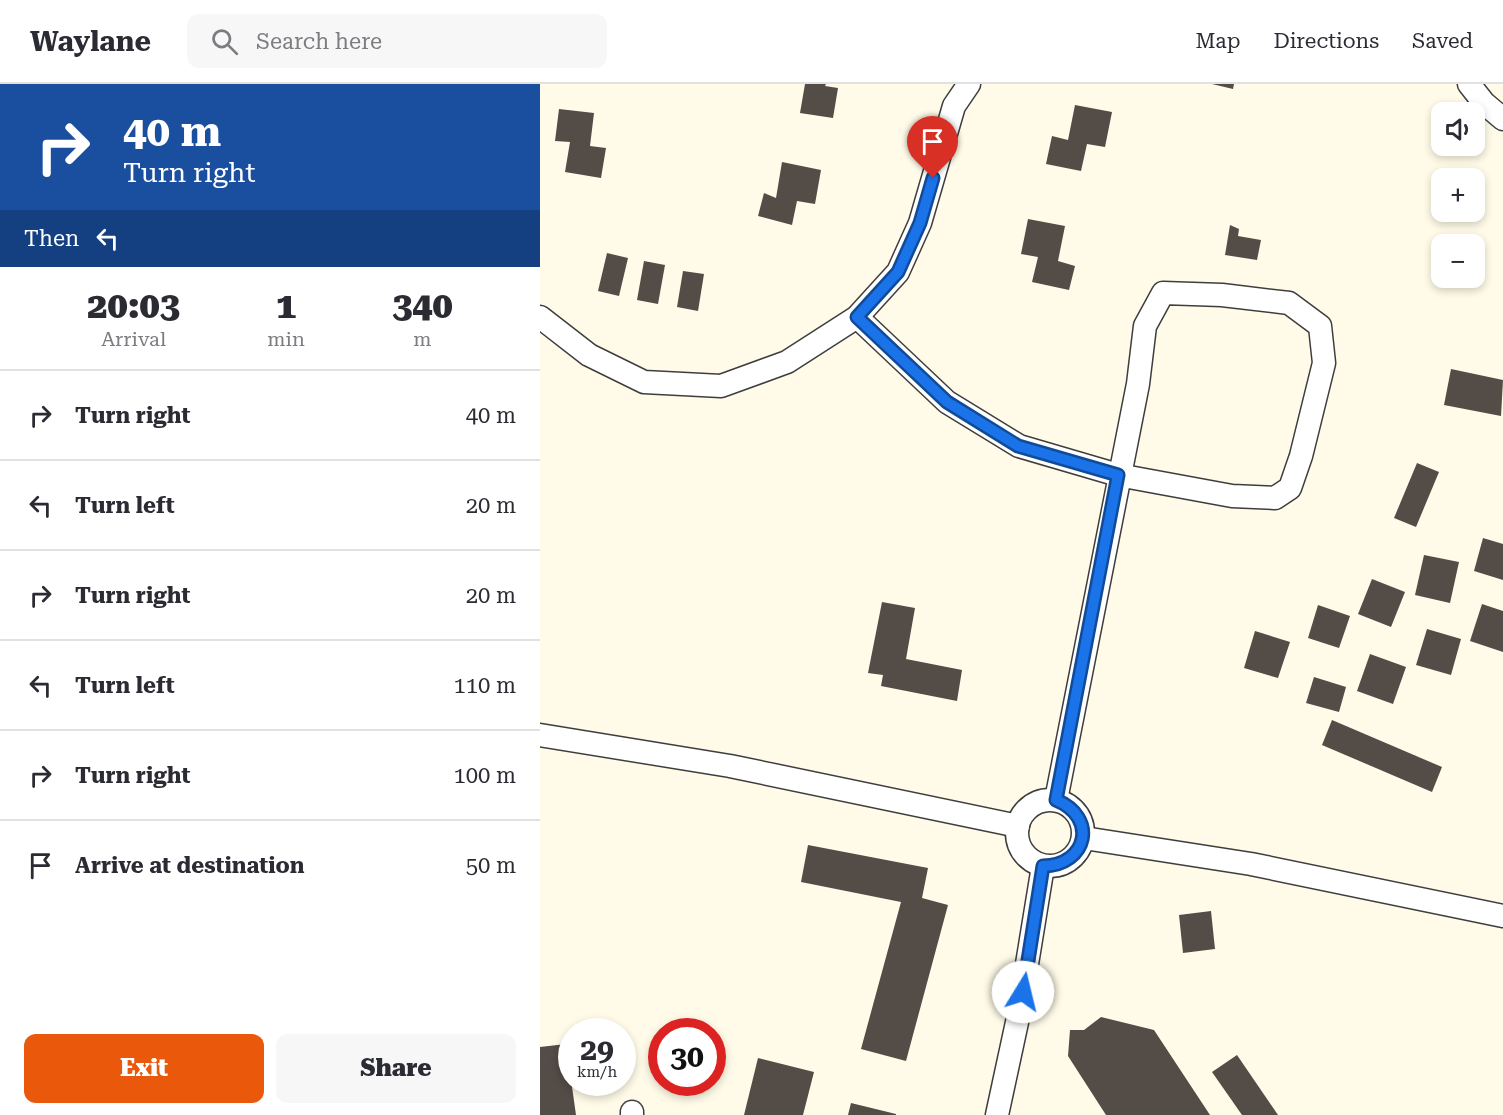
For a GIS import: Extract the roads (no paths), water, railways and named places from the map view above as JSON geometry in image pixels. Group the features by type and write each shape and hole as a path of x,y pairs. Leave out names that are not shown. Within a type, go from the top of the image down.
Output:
{"street":[{"path":"540,317 588,355 644,382 721,386 787,362 857,317 898,272 920,223 954,106 969,84"},
{"path":"1469,84 1484,103 1503,119"},
{"path":"857,317 947,402 1018,446 1118,475 1232,496 1275,498 1290,488 1300,456 1324,363 1320,326 1289,303 1222,295 1163,293 1145,326 1138,384 1118,475 1056,800"},
{"path":"540,735 730,766 1018,826"},
{"path":"1043,800 1056,800 1068,805 1077,814 1084,838 1077,851 1068,860 1057,865 1043,866 1032,861 1023,851 1018,839 1018,826 1022,814 1032,805 1043,800"},
{"path":"1084,838 1251,864 1503,916"},
{"path":"997,1115 1019,1013 1043,866"}]}
